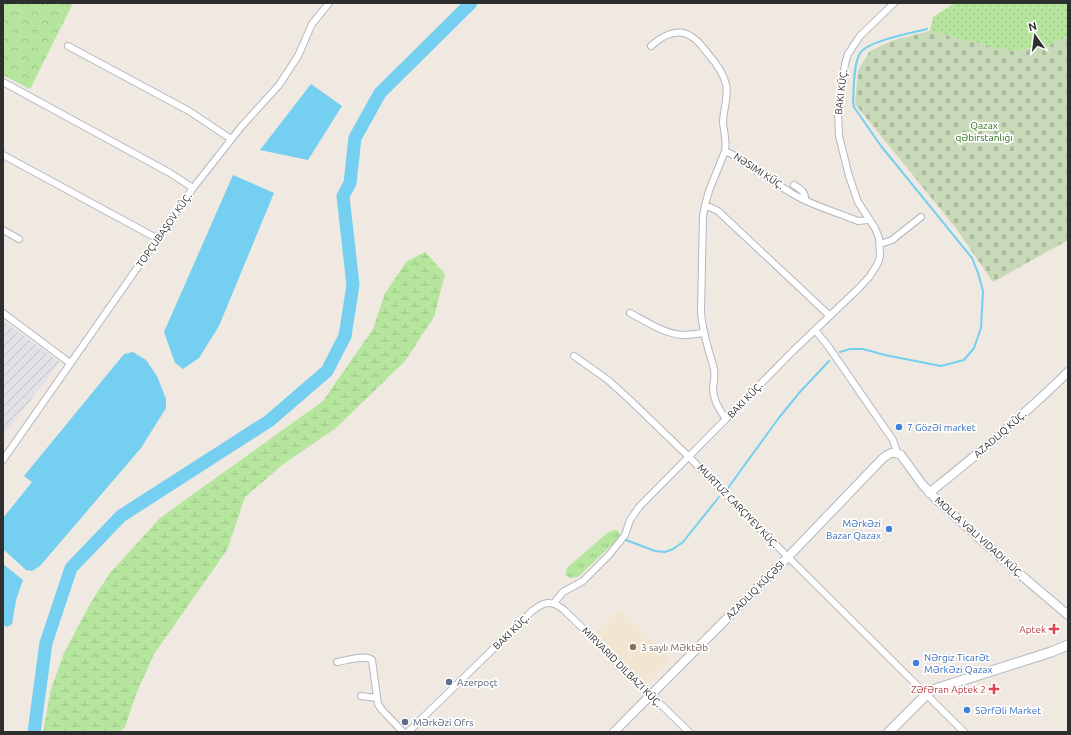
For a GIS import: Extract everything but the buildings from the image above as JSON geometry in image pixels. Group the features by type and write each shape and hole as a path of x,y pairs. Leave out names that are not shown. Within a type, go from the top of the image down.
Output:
{"main road":[{"path":"888,732 926,695 940,687 1051,652 1068,644"}],"street":[{"name":"TOPÇUBAŞOV KÜÇ.","path":"3,460 193,188 231,139 279,85 298,56 312,24 329,3"},
{"path":"408,732 532,611 548,602 554,603 563,592 582,581 609,555 625,535 630,520 636,510 793,351 870,276 878,263 880,244 875,228 868,220 854,192 846,166 838,129 838,112 845,64 848,54 860,36 894,3"},
{"path":"651,46 661,37 668,34 688,34 696,40 715,63 723,75 727,90 723,122 726,151"},
{"path":"68,46 188,110 231,139"},
{"path":"3,82 170,173 193,188"},
{"name":"NƏSIMI KÜÇ.","path":"726,419 719,411 713,390 715,374 704,333 701,311 703,216 709,192 726,151 742,159 793,194 805,200 858,221 868,220"},
{"path":"3,155 158,239"},
{"path":"794,185 804,193 805,200"},
{"path":"705,205 718,210 830,316"},
{"path":"880,244 892,240 921,217"},
{"path":"3,230 19,239"},
{"path":"3,313 70,363"},
{"path":"630,313 672,334 684,335 704,333"},
{"path":"614,732 788,557 882,459 892,453 897,452 893,440 828,346 815,330"},
{"path":"574,356 608,380 629,399 964,732"},
{"path":"929,493 975,456 1036,403 1068,372"},
{"name":"MOLLA VƏLI VIDADI KÜÇ.","path":"897,452 904,458 929,493 1068,615"},
{"name":"MIRVARID DILBAZI KÜÇ.","path":"554,603 564,610 688,732"},
{"path":"337,662 364,657 369,657 372,660 377,698 382,710 403,732"},
{"path":"360,696 377,698"}],"shaded area":[{"path":"3,321 60,362 3,436"},
{"name":"3 saylı Məktəb","path":"620,609 671,660 646,684 596,634"}],"green space":[{"path":"3,3 73,3 30,89 3,75"},
{"path":"955,3 1068,3 1068,36 1046,46 1011,51 930,31 933,17"},
{"name":"Qazax qəbirstanlığı","path":"930,31 1011,51 1046,46 1068,36 1068,240 993,282 955,227 855,104 858,70 870,51 894,40"},
{"path":"425,252 445,274 434,317 405,361 336,428 282,465 245,497 227,550 154,654 136,694 125,727 120,732 43,732 51,689 64,653 90,604 110,573 160,518 323,401 373,329 385,293 407,261"},
{"path":"616,530 620,535 619,538 578,577 570,578 566,575 566,570 569,566 607,533"}],"water":[{"path":"311,84 342,106 308,160 260,150"},
{"path":"233,175 274,193 219,326 199,358 183,369 175,363 164,332"},
{"path":"133,352 146,360 157,376 166,399 166,408 141,448 40,566 32,571 26,570 3,549 3,518 32,482 24,476 124,354"},
{"path":"3,564 23,580 16,600 12,624 7,627 3,625"}],"waterway":[{"path":"34,732 46,643 71,568 121,516 269,421 327,371 345,336 353,285 343,196 350,183 355,138 380,93 471,3"},
{"path":"840,352 850,349 863,349 941,366 964,360 974,348 981,328 983,291 972,258 881,146 854,107 853,102 854,78 857,60 863,50 879,42 900,35 927,29"},
{"path":"728,488 778,419 799,393 829,361"},
{"path":"626,540 655,551 665,552 673,549 683,542 719,497"}],"place":[{"name":"7 Gözəl market","path":"899,427"},
{"name":"Mərkəzi Bazar Qazax","path":"889,529"},
{"name":"Aptek","path":"1054,629"},
{"name":"3 saylı Məktəb","path":"633,647"},
{"name":"Nərgiz Ticarət Mərkəzi Qazax","path":"916,663"},
{"name":"Azerpoçt","path":"449,682"},
{"name":"Zəfəran Aptek 2","path":"994,689"},
{"name":"Sərfəli Market","path":"967,710"},
{"name":"Mərkəzi Ofrs","path":"405,722"}]}
